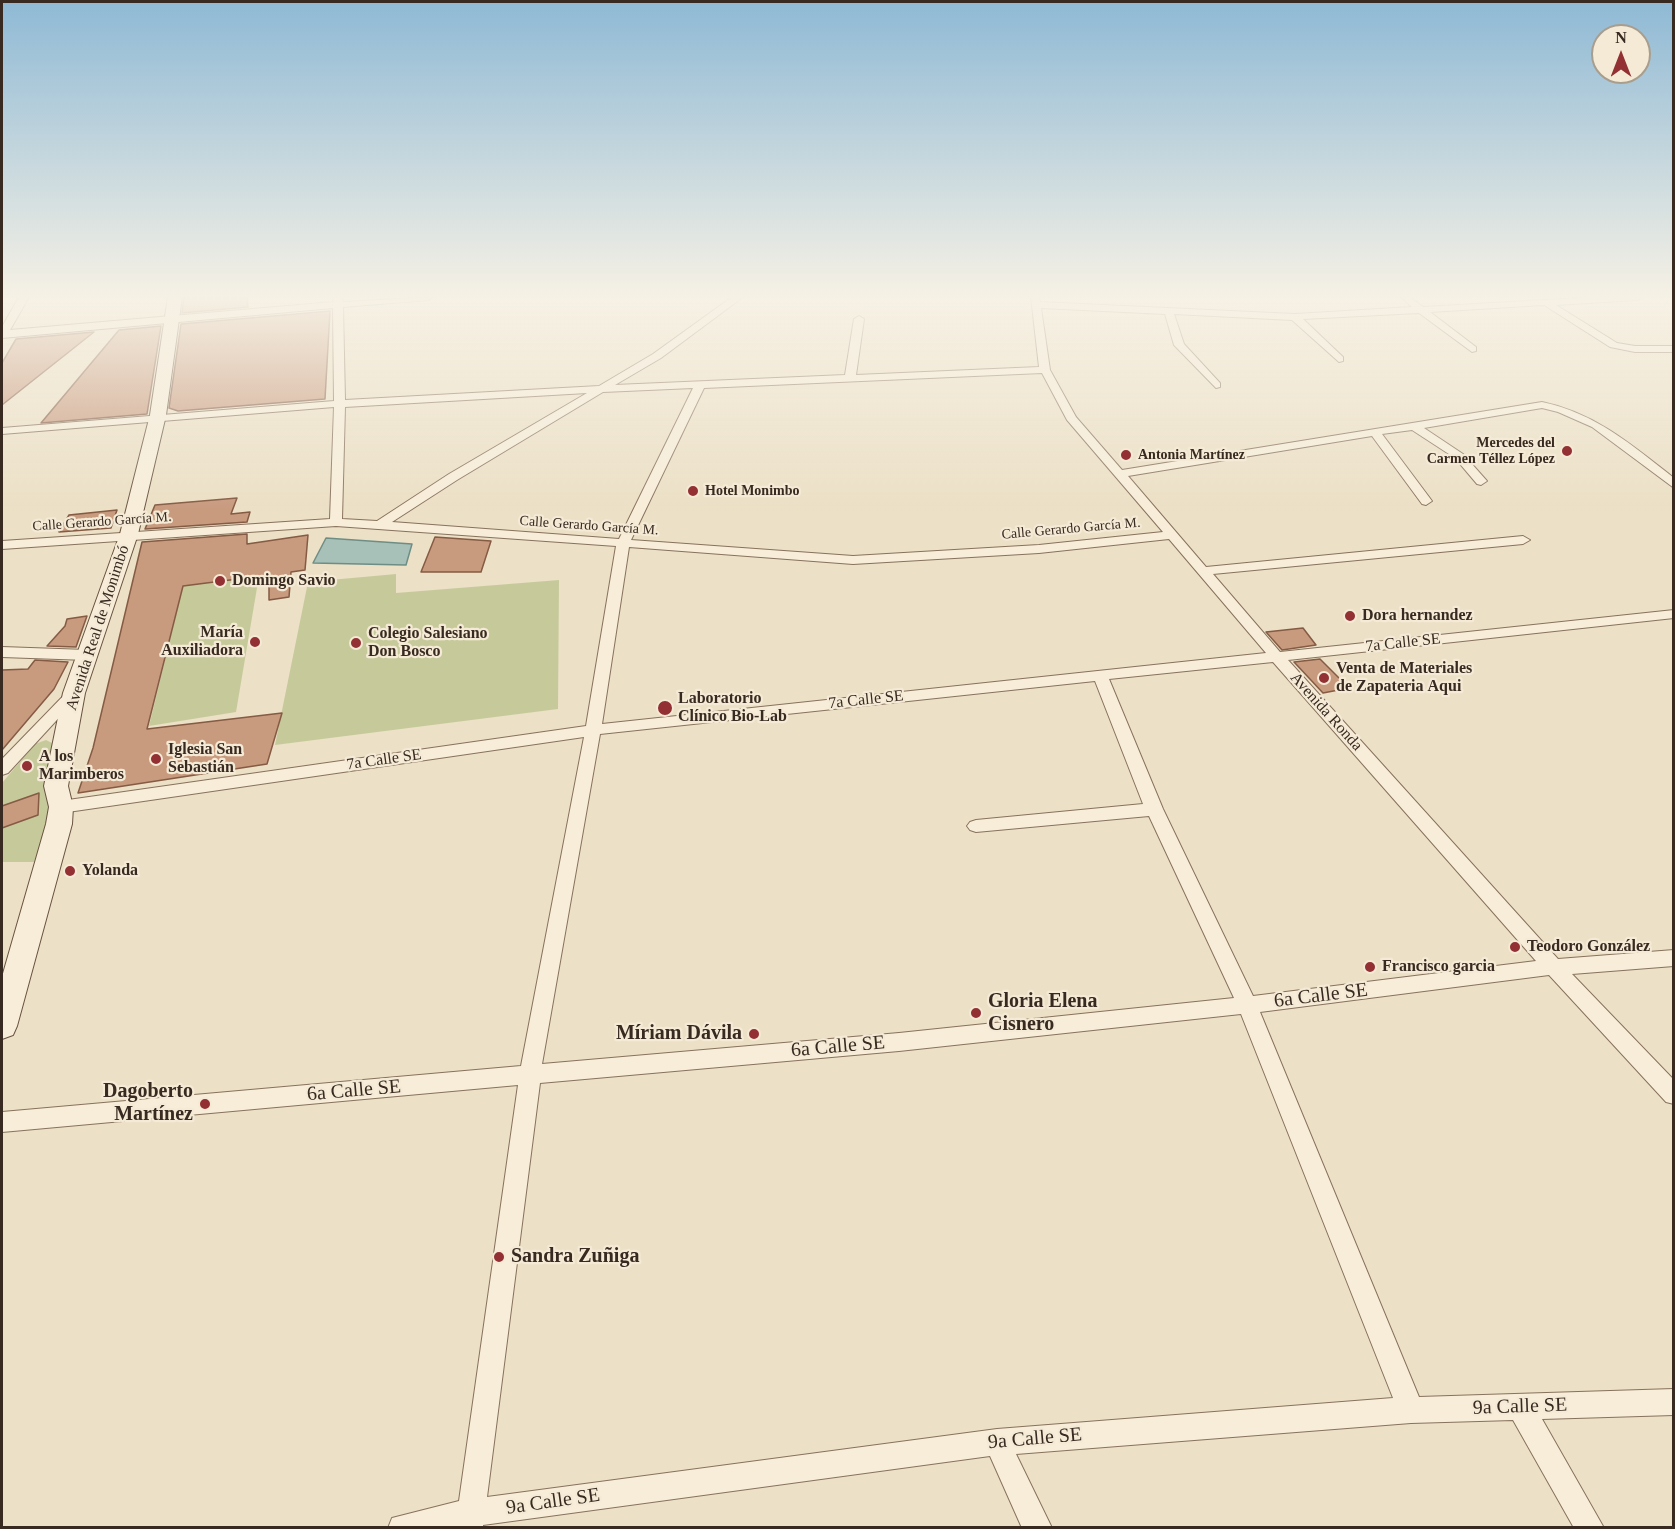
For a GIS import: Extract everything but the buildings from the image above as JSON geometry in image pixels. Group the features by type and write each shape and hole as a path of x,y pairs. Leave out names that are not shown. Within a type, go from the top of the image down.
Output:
{"street":[{"name":"Avenida Real de Monimbó","path":"2,1026 59,824 61,807 56,786 74,693 129,534 158,415 165,368"},
{"path":"336,522 340,368"},
{"path":"378,526 453,477 636,368"},
{"path":"850,379 852,368"},
{"path":"1201,368 1216,385"},
{"path":"2,431 158,415 602,389 1045,370"},
{"name":"Avenida Ronda","path":"1045,370 1071,417 1118,474 1174,535 1276,656 1553,967 1674,1095"},
{"path":"469,1520 530,1075 593,730 623,543 700,385"},
{"path":"1118,474 1542,405 1562,408 1590,420 1674,484"},
{"path":"1414,426 1459,456 1481,481"},
{"path":"1375,433 1426,501"},
{"name":"Calle Gerardo García M.","path":"2,545 129,534 336,522 853,560 1040,549 1174,535"},
{"path":"1204,571 1524,540"},
{"name":"7a Calle SE","path":"61,807 593,730 1674,614"},
{"path":"2,652 87,655"},
{"path":"1100,675 1154,809 1247,1005 1411,1410"},
{"path":"2,769 74,693"},
{"path":"976,826 1154,809"},
{"name":"6a Calle SE","path":"2,1122 899,1042 1247,1005 1553,967 1674,958"},
{"name":"9a Calle SE","path":"402,1527 469,1520 998,1442 1411,1410 1674,1402"},
{"path":"1520,1406 1590,1527"},
{"path":"998,1442 1017,1489 1038,1527"}],"green space":[{"path":"396,574 396,593 559,580 558,709 275,745 308,582"},
{"path":"259,576 236,712 149,726 183,586"},
{"path":"46,740 52,743 48,823 34,862 2,862 2,783 35,744"}],"water":[{"path":"326,538 412,544 406,565 313,563"}],"place":[{"name":"Mercedes del Carmen Téllez López","path":"1567,451"},
{"name":"Antonia Martínez","path":"1126,455"},
{"name":"Hotel Monimbo","path":"693,491"},
{"name":"Domingo Savio","path":"220,581"},
{"name":"Dora hernandez","path":"1350,616"},
{"name":"María Auxiliadora","path":"255,642"},
{"name":"Colegio Salesiano Don Bosco","path":"356,643"},
{"name":"Venta de Materiales de Zapateria Aqui","path":"1324,678"},
{"name":"Laboratorio Clínico Bio-Lab","path":"665,708"},
{"name":"Iglesia San Sebastián","path":"156,759"},
{"name":"A los Marimberos","path":"27,766"},
{"name":"Yolanda","path":"70,871"},
{"name":"Teodoro González","path":"1515,947"},
{"name":"Francisco garcia","path":"1370,967"},
{"name":"Gloria Elena Cisnero","path":"976,1013"},
{"name":"Míriam Dávila","path":"754,1034"},
{"name":"Dagoberto Martínez","path":"205,1104"},
{"name":"Sandra Zuñiga","path":"499,1257"}]}
